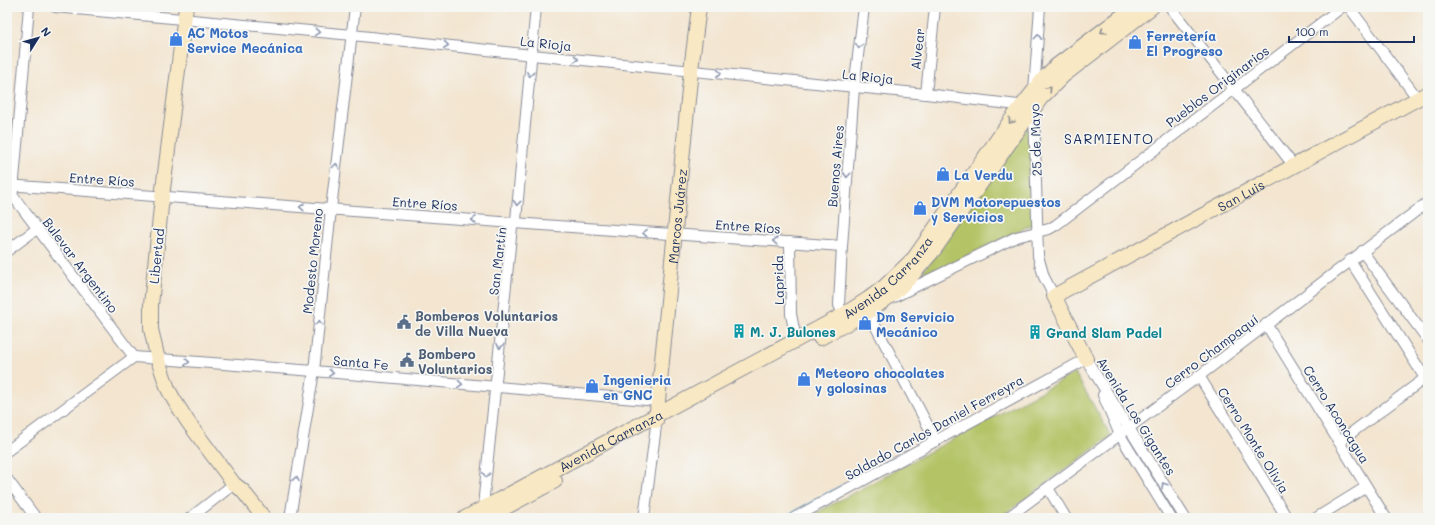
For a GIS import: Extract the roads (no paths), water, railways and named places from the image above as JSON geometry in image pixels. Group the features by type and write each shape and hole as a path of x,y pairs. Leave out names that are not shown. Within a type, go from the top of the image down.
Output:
{"main road":[{"name":"Marcos Juárez","path":"656,421 691,70 699,7"},
{"name":"Avenida Carranza","path":"656,421 796,340 872,309 893,294 923,264 1028,106 1034,90 1056,66 1134,7"},
{"name":"Avenida Carranza","path":"464,518 486,514 848,318 884,287 914,258 1028,106 1063,76 1152,7"},
{"name":"Libertad","path":"185,13 162,197 151,311 151,329 158,360 168,389 180,411 234,484 238,495 255,518"},
{"name":"San Luis","path":"1054,296 1423,96"},
{"name":"25 de Mayo","path":"1054,296 1086,359"},
{"name":"Libertad","path":"234,484 242,490 264,518"}],"street":[{"path":"10,188 29,7"},
{"name":"La Rioja","path":"55,7 185,13 352,35 532,55 926,94 1028,106"},
{"name":"Modesto Moreno","path":"290,518 314,371 331,209 355,7"},
{"name":"San Martín","path":"486,514 484,496 512,227 516,220 536,7"},
{"name":"Buenos Aires","path":"848,318 839,305 842,246 854,88 864,7"},
{"name":"Alvear","path":"926,94 935,7"},
{"name":"25 de Mayo","path":"1034,90 1040,7"},
{"path":"1170,7 1294,166"},
{"name":"Pueblos Originarios","path":"872,309 1016,237 1049,229 1056,225 1342,7"},
{"path":"1349,7 1423,96"},
{"name":"25 de Mayo","path":"1028,106 1038,232 1038,256 1044,277 1054,296"},
{"name":"Entre Ríos","path":"10,188 162,197 842,246"},
{"name":"Bulevar Argentino","path":"10,188 134,358"},
{"name":"Cerro Champaquí","path":"1007,518 1199,376 1428,202"},
{"path":"7,251 38,228"},
{"name":"Laprida","path":"790,242 792,314 796,340"},
{"path":"1362,252 1428,340"},
{"path":"1339,442 1427,377 1350,260"},
{"path":"872,309 936,441"},
{"name":"Cerro Aconcagua","path":"1266,324 1386,518"},
{"path":"7,451 134,358"},
{"name":"Santa Fe","path":"134,358 314,371 658,401"},
{"name":"Avenida Los Gigantes","path":"1086,359 1185,518"},
{"name":"Avenida Los Gigantes","path":"1086,359 1120,435 1171,518"},
{"name":"Soldado Carlos Daniel Ferreyra","path":"794,518 1086,359"},
{"name":"Cerro Monte Olivia","path":"1199,376 1287,518"},
{"path":"644,518 656,421"},
{"path":"7,479 36,518"},
{"path":"190,518 234,484"},
{"path":"1316,518 1366,487"},
{"path":"1048,488 1066,518"}],"waterway":[{"path":"783,518 925,441"}],"place":[{"name":"AC Motos Service Mecánica","path":"176,39"},
{"name":"Ferretería El Progreso","path":"1135,42"},
{"name":"La Verdu","path":"943,174"},
{"name":"DVM Motorepuestos y Servicios","path":"920,208"},
{"name":"Bomberos Voluntarios de Villa Nueva","path":"404,322"},
{"name":"Dm Servicio Mecánico","path":"865,323"},
{"name":"M. J. Bulones","path":"739,331"},
{"name":"Grand Slam Padel","path":"1035,332"},
{"name":"Bombero Voluntarios","path":"407,360"},
{"name":"Meteoro chocolates y golosinas","path":"804,379"},
{"name":"Ingenieria en GNC","path":"592,386"}],"district":[{"name":"SARMIENTO","path":"1109,138"}]}
